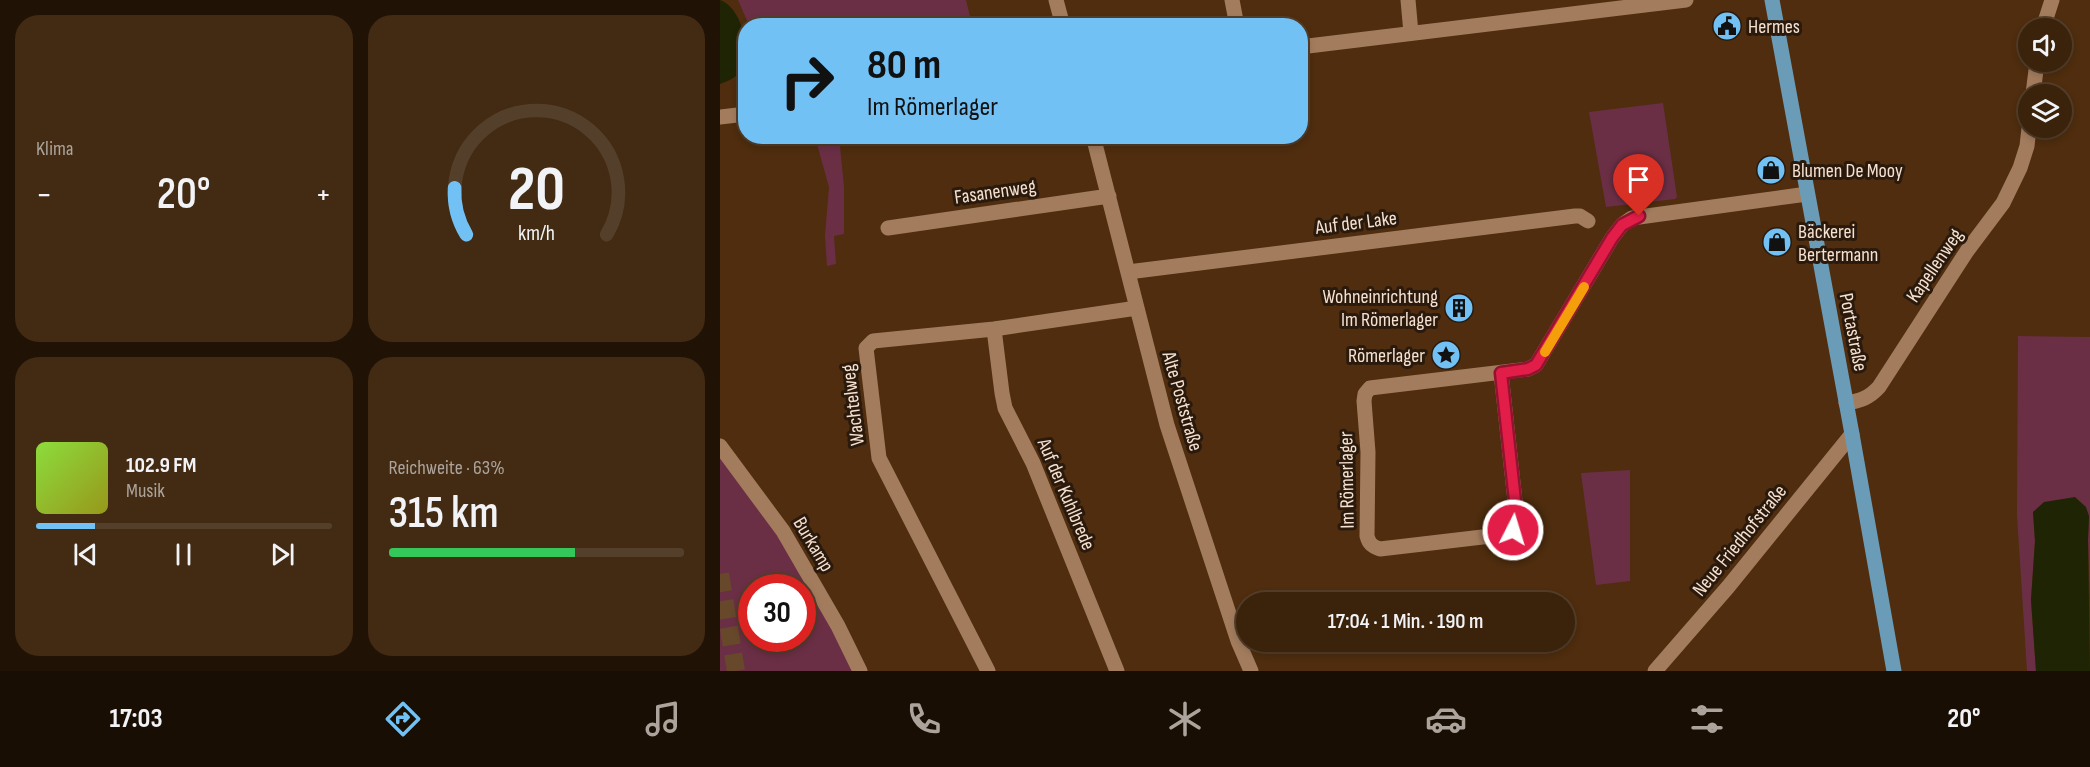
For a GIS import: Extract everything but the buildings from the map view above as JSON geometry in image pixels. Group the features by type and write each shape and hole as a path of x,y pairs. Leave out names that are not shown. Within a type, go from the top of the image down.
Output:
{"main road":[{"name":"Portastraße","path":"1772,0 1894,671"}],"street":[{"path":"1056,0 1061,18"},
{"path":"1232,0 1235,18"},
{"path":"1408,0 1411,33"},
{"path":"1308,45 1686,0"},
{"path":"2046,18 2052,0"},
{"path":"720,117 738,115"},
{"name":"Kapellenweg","path":"1846,404 1863,400 1879,387 1967,251 2003,203 2020,168 2028,138"},
{"name":"Alte Poststraße","path":"1095,144 1167,426 1238,641 1251,671"},
{"name":"Im Römerlager","path":"1501,373 1517,519 1513,530 1508,534 1380,549 1374,547 1369,543 1367,536 1368,452 1365,394 1370,388 1501,373 1528,369 1536,365 1612,238 1622,225 1632,218 1807,195"},
{"name":"Fasanenweg","path":"888,228 1109,196"},
{"name":"Auf der Lake","path":"1128,272 1575,216 1588,221"},
{"name":"Wachtelweg","path":"988,671 879,458 866,348 873,341 994,329 1137,309"},
{"name":"Auf der Kuhlbrede","path":"994,329 1005,408 1034,464 1117,671"},
{"name":"Neue Friedhofstraße","path":"1655,671 1728,587 1852,434"},
{"name":"Burkamp","path":"720,446 783,531 838,626 860,671"}],"shaded area":[{"path":"720,0 728,4 738,18 738,73 720,84"},
{"path":"738,0 966,0 970,18 746,18"},
{"path":"1663,103 1677,197 1606,207 1589,112"},
{"path":"817,144 840,144 844,187 844,234 834,236 836,264 827,266 825,236 829,187"},
{"path":"2018,336 2090,337 2090,599 2089,516 2033,512 2035,541 2031,600 2036,671 2027,671 2017,515"},
{"path":"720,440 803,574 738,574 738,652 816,652 816,595 863,671 720,671"},
{"path":"1630,470 1630,581 1596,585 1581,473"},
{"path":"2075,497 2086,507 2089,516 2090,671 2036,671 2031,600 2035,541 2033,512 2044,502"}],"tunnel":[{"path":"720,574 736,671"}],"slow traffic":[{"path":"1545,352 1584,287"}],"place":[{"name":"Hermes","path":"1727,26"},
{"name":"Blumen De Mooy","path":"1771,170"},
{"name":"Bäckerei Bertermann","path":"1777,242"},
{"name":"Wohneinrichtung Im Römerlager","path":"1459,308"},
{"name":"Römerlager","path":"1446,355"}],"route":[{"path":"1513,530 1517,519 1501,373 1528,369 1536,365 1612,238 1622,225 1639,216"}]}
